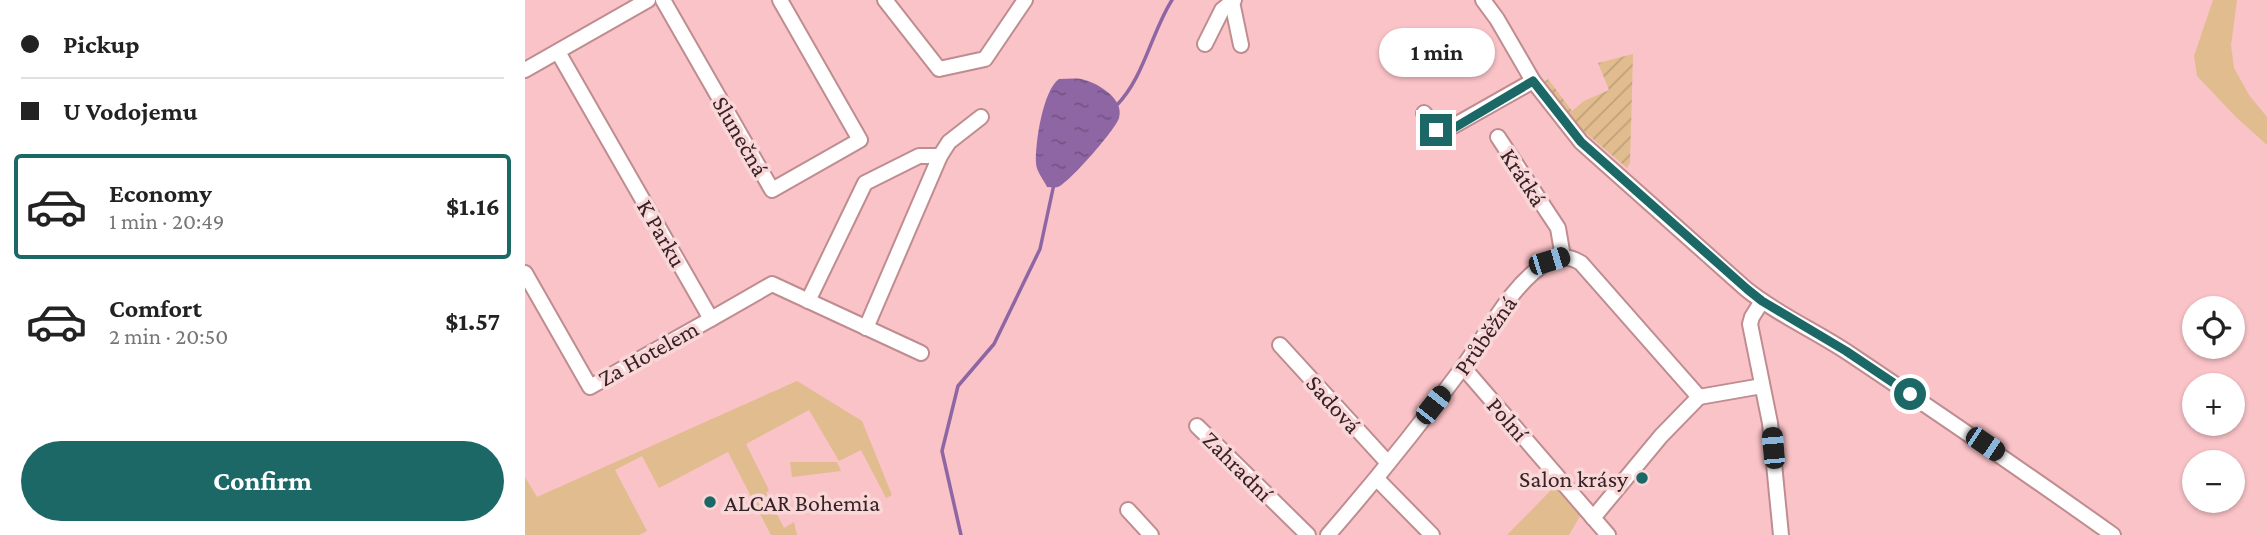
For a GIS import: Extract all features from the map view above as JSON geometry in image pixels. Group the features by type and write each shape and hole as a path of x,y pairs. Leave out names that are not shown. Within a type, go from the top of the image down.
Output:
{"street":[{"path":"525,70 648,0"},
{"name":"Slunečná","path":"663,0 772,190 860,140 780,0"},
{"path":"885,0 939,69 985,59 1025,0"},
{"path":"1483,0 1533,81 1581,142 1762,301 1846,351 2003,456 2113,535"},
{"path":"1205,44 1222,10 1233,1 1241,46"},
{"name":"K Parku","path":"558,52 711,318"},
{"path":"1424,113 1441,133 1533,81"},
{"path":"866,328 940,156 949,142 981,117"},
{"name":"Krátká","path":"1498,137 1558,228 1563,257"},
{"path":"808,301 865,183 919,156 940,156"},
{"path":"1563,257 1574,258 1581,263 1699,397"},
{"name":"Průběžná","path":"1328,535 1377,479 1463,367 1518,287 1549,261 1563,257"},
{"name":"Za Hotelem","path":"525,273 590,387 711,318"},
{"path":"711,318 772,284 921,353"},
{"path":"1762,301 1752,317 1751,324 1770,423 1781,535"},
{"name":"Sadová","path":"1280,345 1388,463"},
{"name":"Polní","path":"1463,367 1608,535"},
{"path":"1593,518 1661,436 1699,397 1762,386"},
{"name":"Zahradní","path":"1197,426 1308,535"},
{"path":"1377,479 1432,535"},
{"path":"1128,510 1151,535"}],"shaded area":[{"path":"2213,0 2237,0 2231,45 2234,68 2249,95 2267,117 2267,145 2197,76 2194,56"},
{"path":"1633,54 1630,163 1627,168 1573,122 1543,83 1548,79 1572,111 1584,101 1609,90 1598,63"},
{"path":"797,381 862,421 892,495 886,498 861,450 839,461 809,410 746,444 784,528 794,522 797,535 771,535 728,452 659,488 642,456 615,470 647,531 639,535 525,535 525,477 537,497"},
{"path":"790,462 837,462 841,471 792,477"},
{"path":"1556,485 1580,516 1569,535 1507,535"}],"water":[{"path":"1059,79 1081,79 1101,87 1114,98 1120,111 1116,124 1072,176 1058,187 1047,187 1036,166 1037,143 1044,105 1053,85"}],"waterway":[{"path":"1116,106 1134,82 1172,0"},
{"path":"961,535 942,451 958,386 994,344 1040,249 1054,184"}],"place":[{"name":"Salon krásy","path":"1642,478"},
{"name":"ALCAR Bohemia","path":"710,502"}],"route":[{"path":"1436,130 1441,133 1454,128 1533,81 1581,142 1747,289 1910,394"}]}
